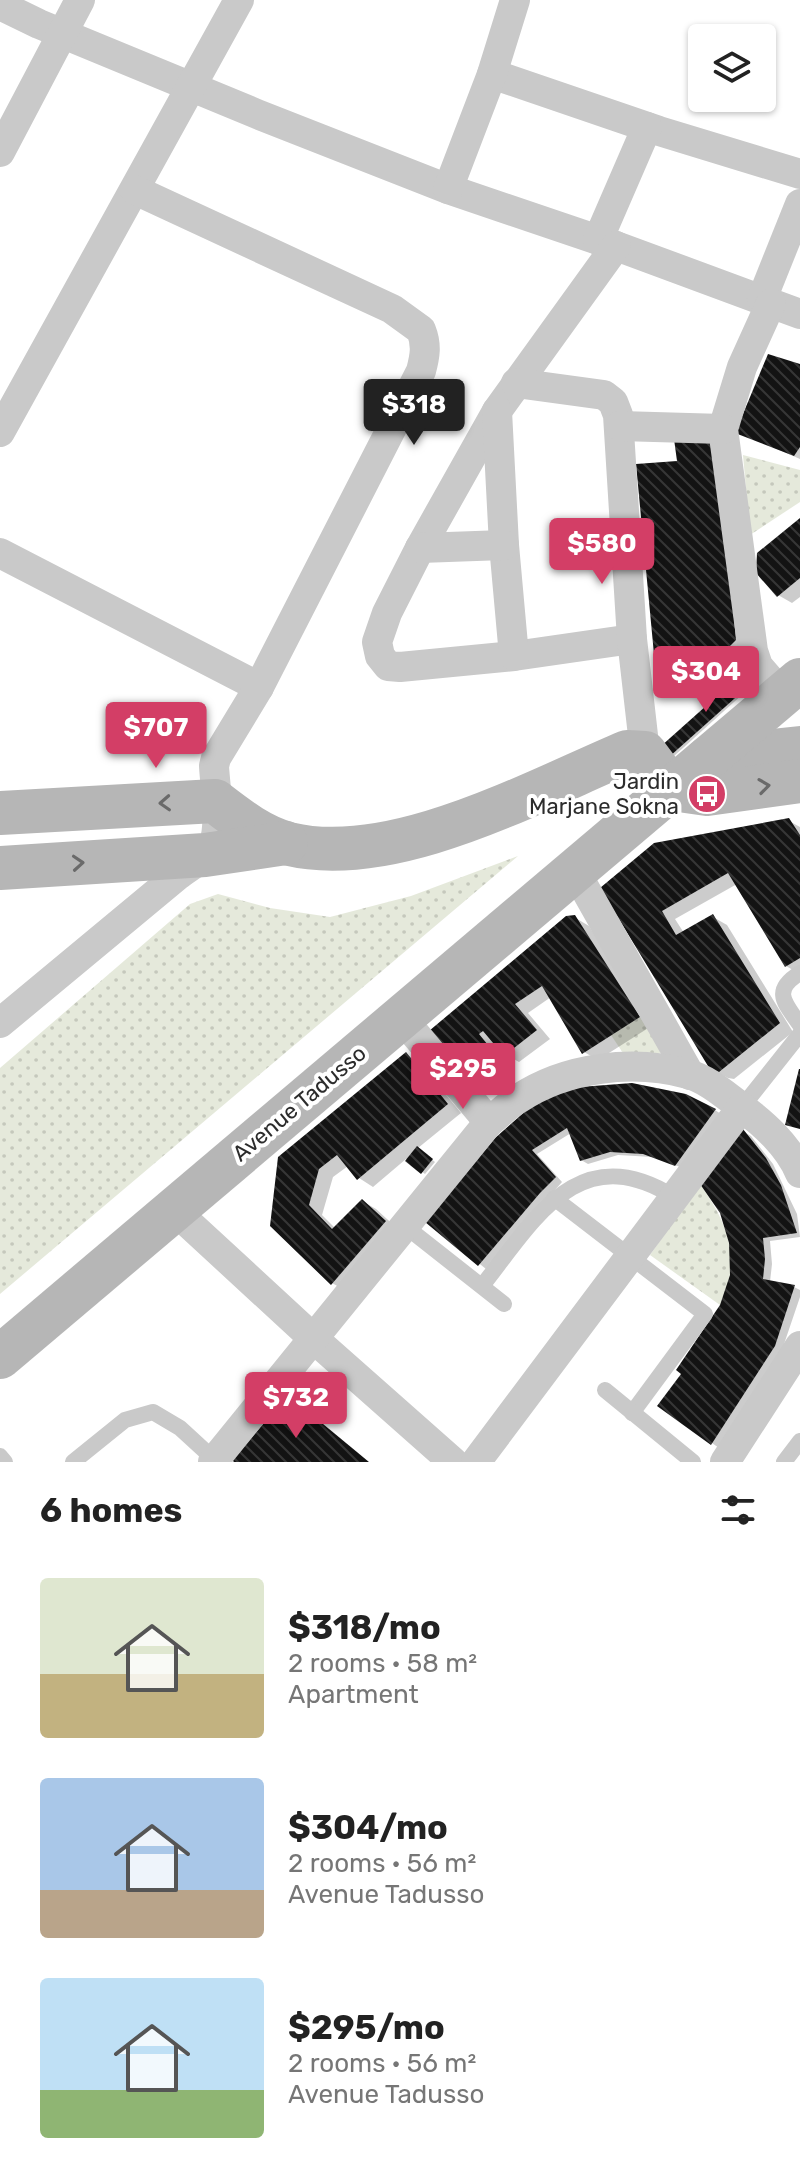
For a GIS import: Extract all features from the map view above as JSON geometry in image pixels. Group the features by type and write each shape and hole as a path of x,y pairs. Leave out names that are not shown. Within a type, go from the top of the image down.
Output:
{"street":[{"path":"0,152 80,0"},
{"path":"0,432 239,0"},
{"path":"448,189 492,74 515,0"},
{"path":"0,5 62,34 448,189 800,314"},
{"path":"492,74 647,127 800,174"},
{"path":"632,639 514,656 388,666 380,656 377,642 387,613 420,548 497,411 607,243 647,127"},
{"path":"0,1023 214,845 217,834 216,758 259,687 421,371 426,347 415,325 392,309 135,190"},
{"path":"792,688 758,666 753,651 723,429 800,204"},
{"path":"516,383 604,395 613,402 620,426 632,639 645,753 672,789 707,794 800,781"},
{"path":"497,411 514,656"},
{"path":"620,426 723,429"},
{"path":"420,548 504,545"},
{"path":"0,553 259,687"},
{"name":"Avenue Tadusso","path":"0,1357 792,688"},
{"path":"708,758 800,748"},
{"path":"0,813 215,801 242,823 286,843 321,849 370,845 417,836 464,821 627,752 645,753"},
{"path":"0,868 205,855 286,843"},
{"path":"575,871 690,1075"},
{"path":"400,1016 489,1122"},
{"path":"215,1461 489,1122 518,1099 553,1081 599,1069 640,1067 690,1075 742,1107 790,1144 800,1173"},
{"path":"476,1462 742,1107"},
{"path":"173,1209 453,1462"},
{"path":"725,1462 792,1379 800,1346"}],"lane":[{"path":"800,973 786,982 782,993 800,1025"},
{"path":"742,1107 800,1034"},
{"path":"482,1286 554,1198 586,1181 615,1177 644,1181 674,1197"},
{"path":"554,1198 705,1314 632,1413"},
{"path":"405,1226 504,1304"},
{"path":"605,1390 693,1462"},
{"path":"73,1462 125,1420 153,1412 180,1428 215,1461"},
{"path":"784,1462 800,1441"},
{"path":"0,1456 5,1462"}],"shaded area":[{"path":"743,455 800,470 800,502 750,535"},
{"path":"518,856 0,1294 0,1068 190,904 218,894 270,908 330,917 411,896"},
{"path":"640,1017 660,1053 623,1053 611,1035"},
{"path":"700,1184 719,1215 730,1249 729,1278 720,1305 650,1255"}],"building":[{"path":"768,354 800,364 800,447 794,456 735,433"},
{"path":"717,435 736,640 714,662 705,663 705,657 699,657 700,670 690,682 657,686 636,464 677,461 674,439"},
{"path":"800,518 800,578 777,597 756,573 757,553"},
{"path":"744,672 753,682 669,757 660,747"},
{"path":"789,818 800,835 800,958 785,967 728,873 662,911 676,935 713,914 780,1023 719,1072 711,1071 600,888 654,843"},
{"path":"575,915 640,1017 582,1054 542,986 515,1004 537,1030 504,1056 483,1031 479,1034 501,1061 474,1084 429,1031 566,916"},
{"path":"406,1052 448,1104 357,1180 337,1155 319,1169 309,1205 332,1229 362,1199 386,1221 331,1285 270,1226 278,1157"},
{"path":"800,1069 800,1129 785,1125"},
{"path":"632,1083 686,1094 716,1109 675,1166 643,1154 610,1152 580,1161 567,1128 532,1150 556,1177 478,1266 425,1222 495,1138 530,1107 580,1087"},
{"path":"743,1129 766,1158 781,1185 797,1233 763,1238 763,1279 795,1285 775,1346 711,1445 657,1406 681,1374 676,1370 720,1305 730,1275 729,1243 720,1213 700,1184"},
{"path":"417,1146 433,1159 421,1174 405,1161"},
{"path":"288,1395 369,1462 234,1462 232,1460"}],"place":[{"name":"Jardin Marjane Sokna","path":"707,794"}]}
